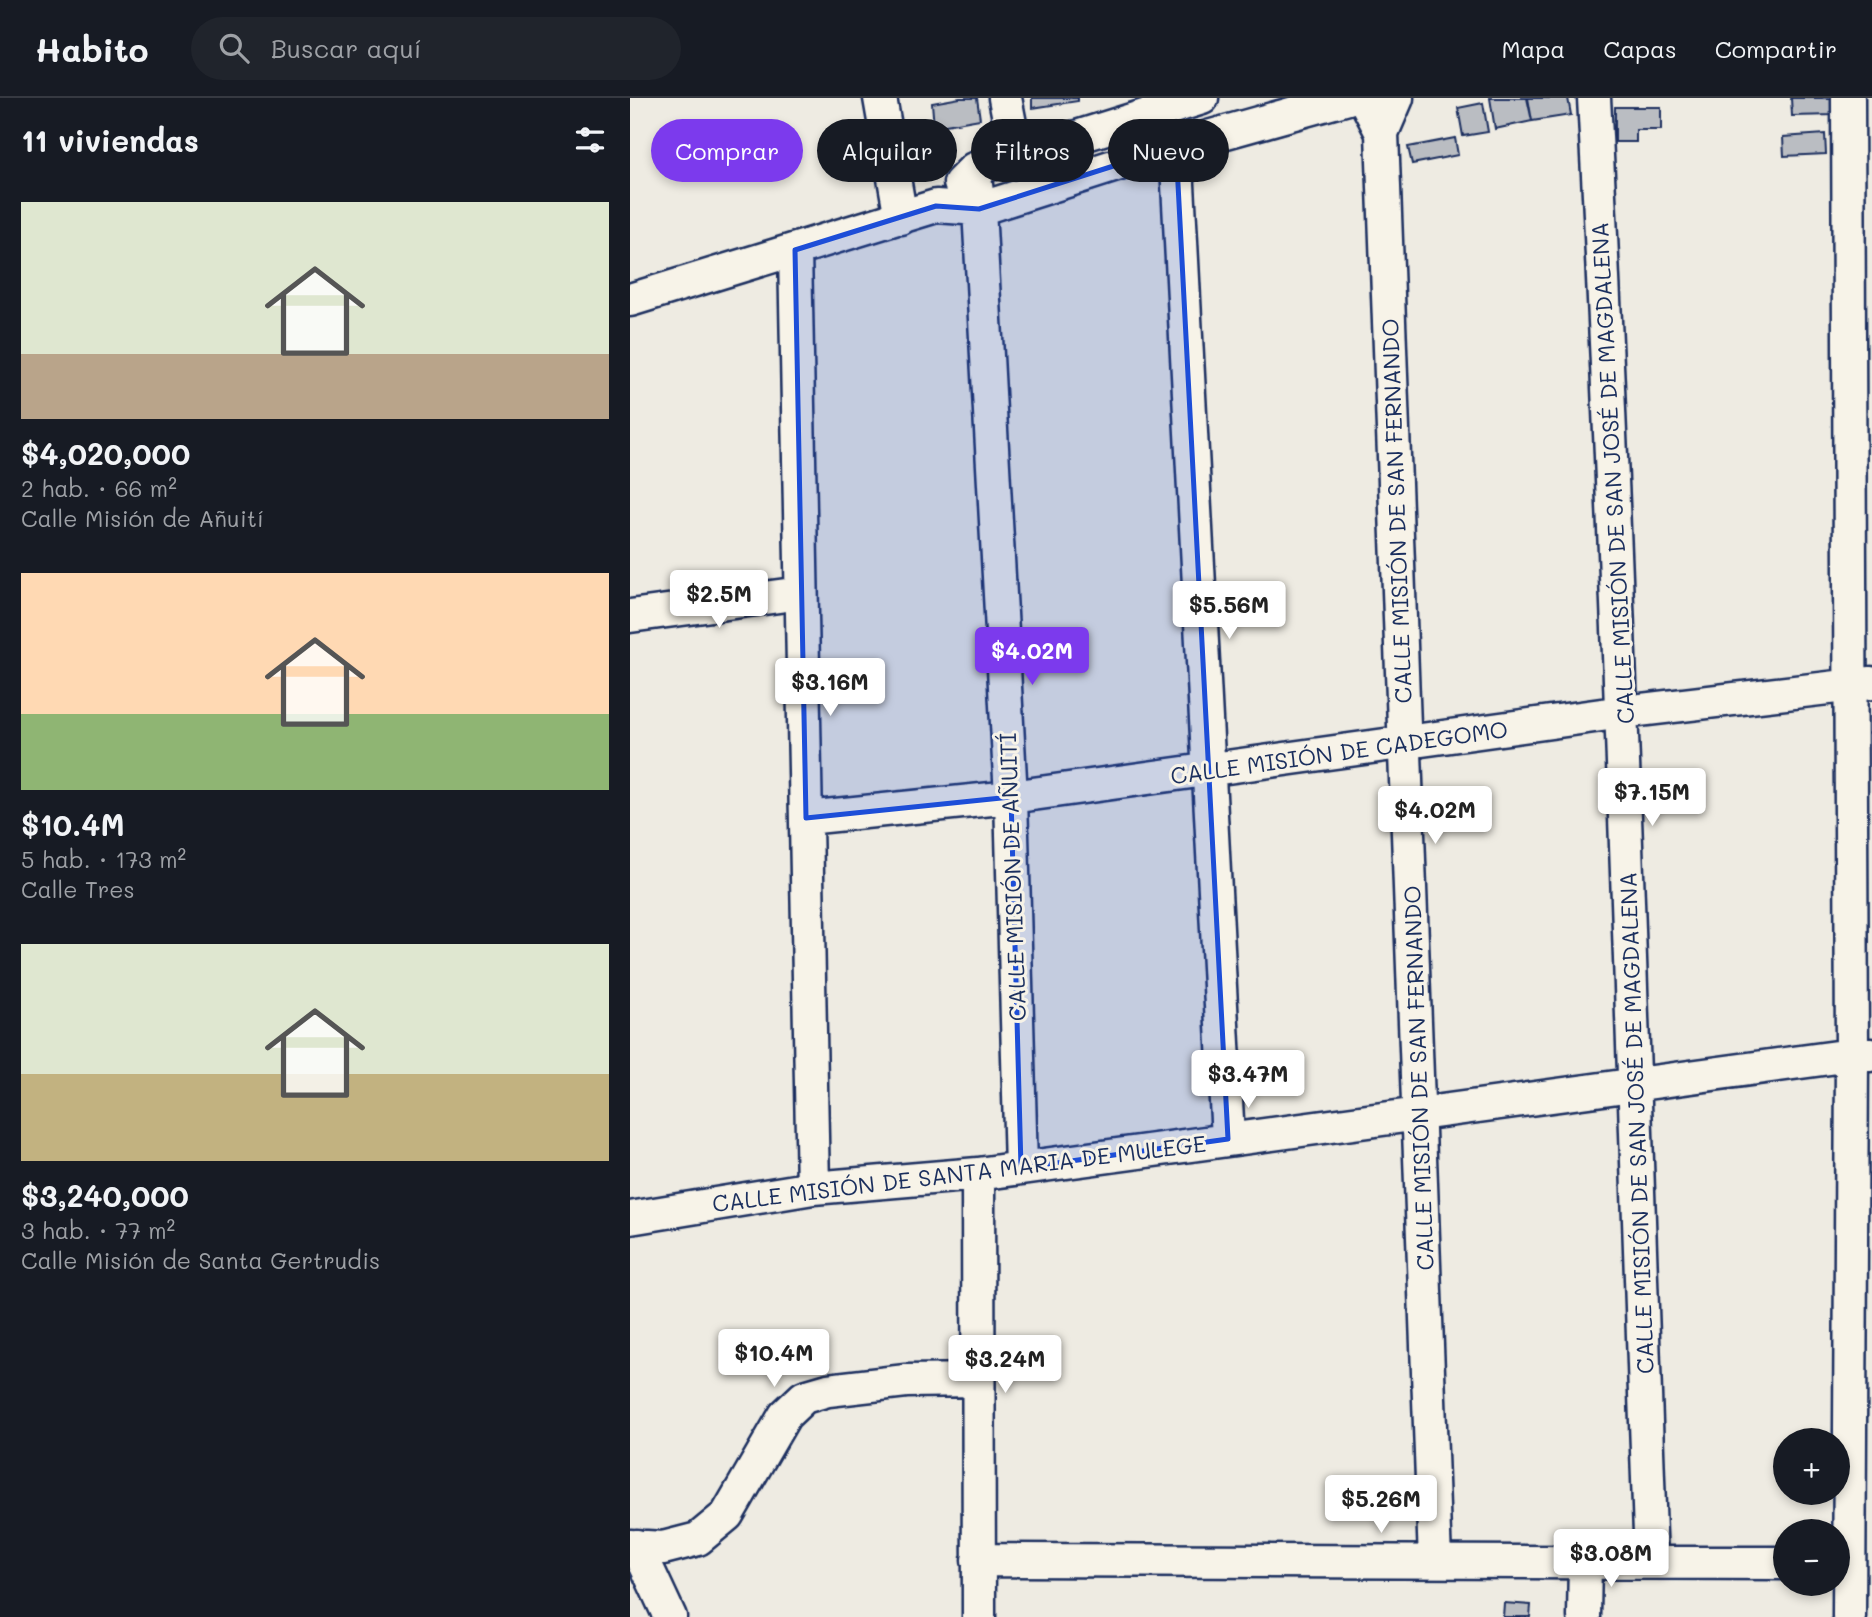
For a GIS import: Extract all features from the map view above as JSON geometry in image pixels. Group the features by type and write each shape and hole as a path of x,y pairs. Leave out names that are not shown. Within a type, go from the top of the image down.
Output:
{"street":[{"path":"880,98 901,218"},
{"path":"1094,128 1166,103 1202,98"},
{"path":"1229,131 1348,98"},
{"name":"CALLE MISIÓN DE SAN FERNANDO","path":"1364,98 1382,133 1435,1562"},
{"name":"CALLE MISIÓN DE SAN FERNANDO","path":"1382,133 1397,98"},
{"name":"CALLE MISIÓN DE SAN JOSÉ DE MAGDALENA","path":"1594,98 1610,390 1623,712 1633,1084 1651,1562"},
{"path":"1848,98 1861,684 1862,1055 1849,1325 1853,1563 1849,1617"},
{"path":"630,300 936,206 979,209 1108,168"},
{"path":"936,206 971,172"},
{"name":"CALLE MISIÓN DE AÑUITÍ","path":"976,182 1011,797 1021,1168"},
{"path":"1178,182 1228,1139"},
{"path":"795,250 813,1188"},
{"path":"630,616 801,593"},
{"name":"CALLE MISIÓN DE CADEGOMO","path":"806,818 1011,797 1623,712 1861,684"},
{"name":"CALLE MISIÓN DE SANTA MARIA DE MULEGE","path":"630,1218 813,1188 978,1174 1862,1055"},
{"path":"978,1174 979,1617"},
{"path":"634,1546 663,1548 698,1539 727,1515 785,1415 804,1397 828,1390 906,1381 978,1380"},
{"path":"634,1546 670,1617"},
{"path":"978,1560 1773,1563"},
{"path":"1584,1617 1585,1561"}],"highlighted area":[{"path":"1176,146 1228,1139 1021,1168 1011,797 806,818 795,250 936,206 979,209"}],"building":[{"path":"977,98 980,119 957,123 957,119 933,119 932,103"},
{"path":"1032,98 1078,98 1078,101 1032,108"},
{"path":"1490,98 1527,98 1532,121 1495,129"},
{"path":"1528,98 1568,98 1571,115 1532,121"},
{"path":"1791,98 1834,98 1835,115 1792,116"},
{"path":"1483,103 1488,132 1463,136 1458,108"},
{"path":"1615,107 1661,107 1661,130 1636,130 1636,142 1615,142"},
{"path":"1825,134 1826,154 1784,156 1783,137"},
{"path":"1455,138 1458,155 1412,164 1408,147"},
{"path":"1504,1603 1531,1605 1530,1617 1503,1617"}]}
